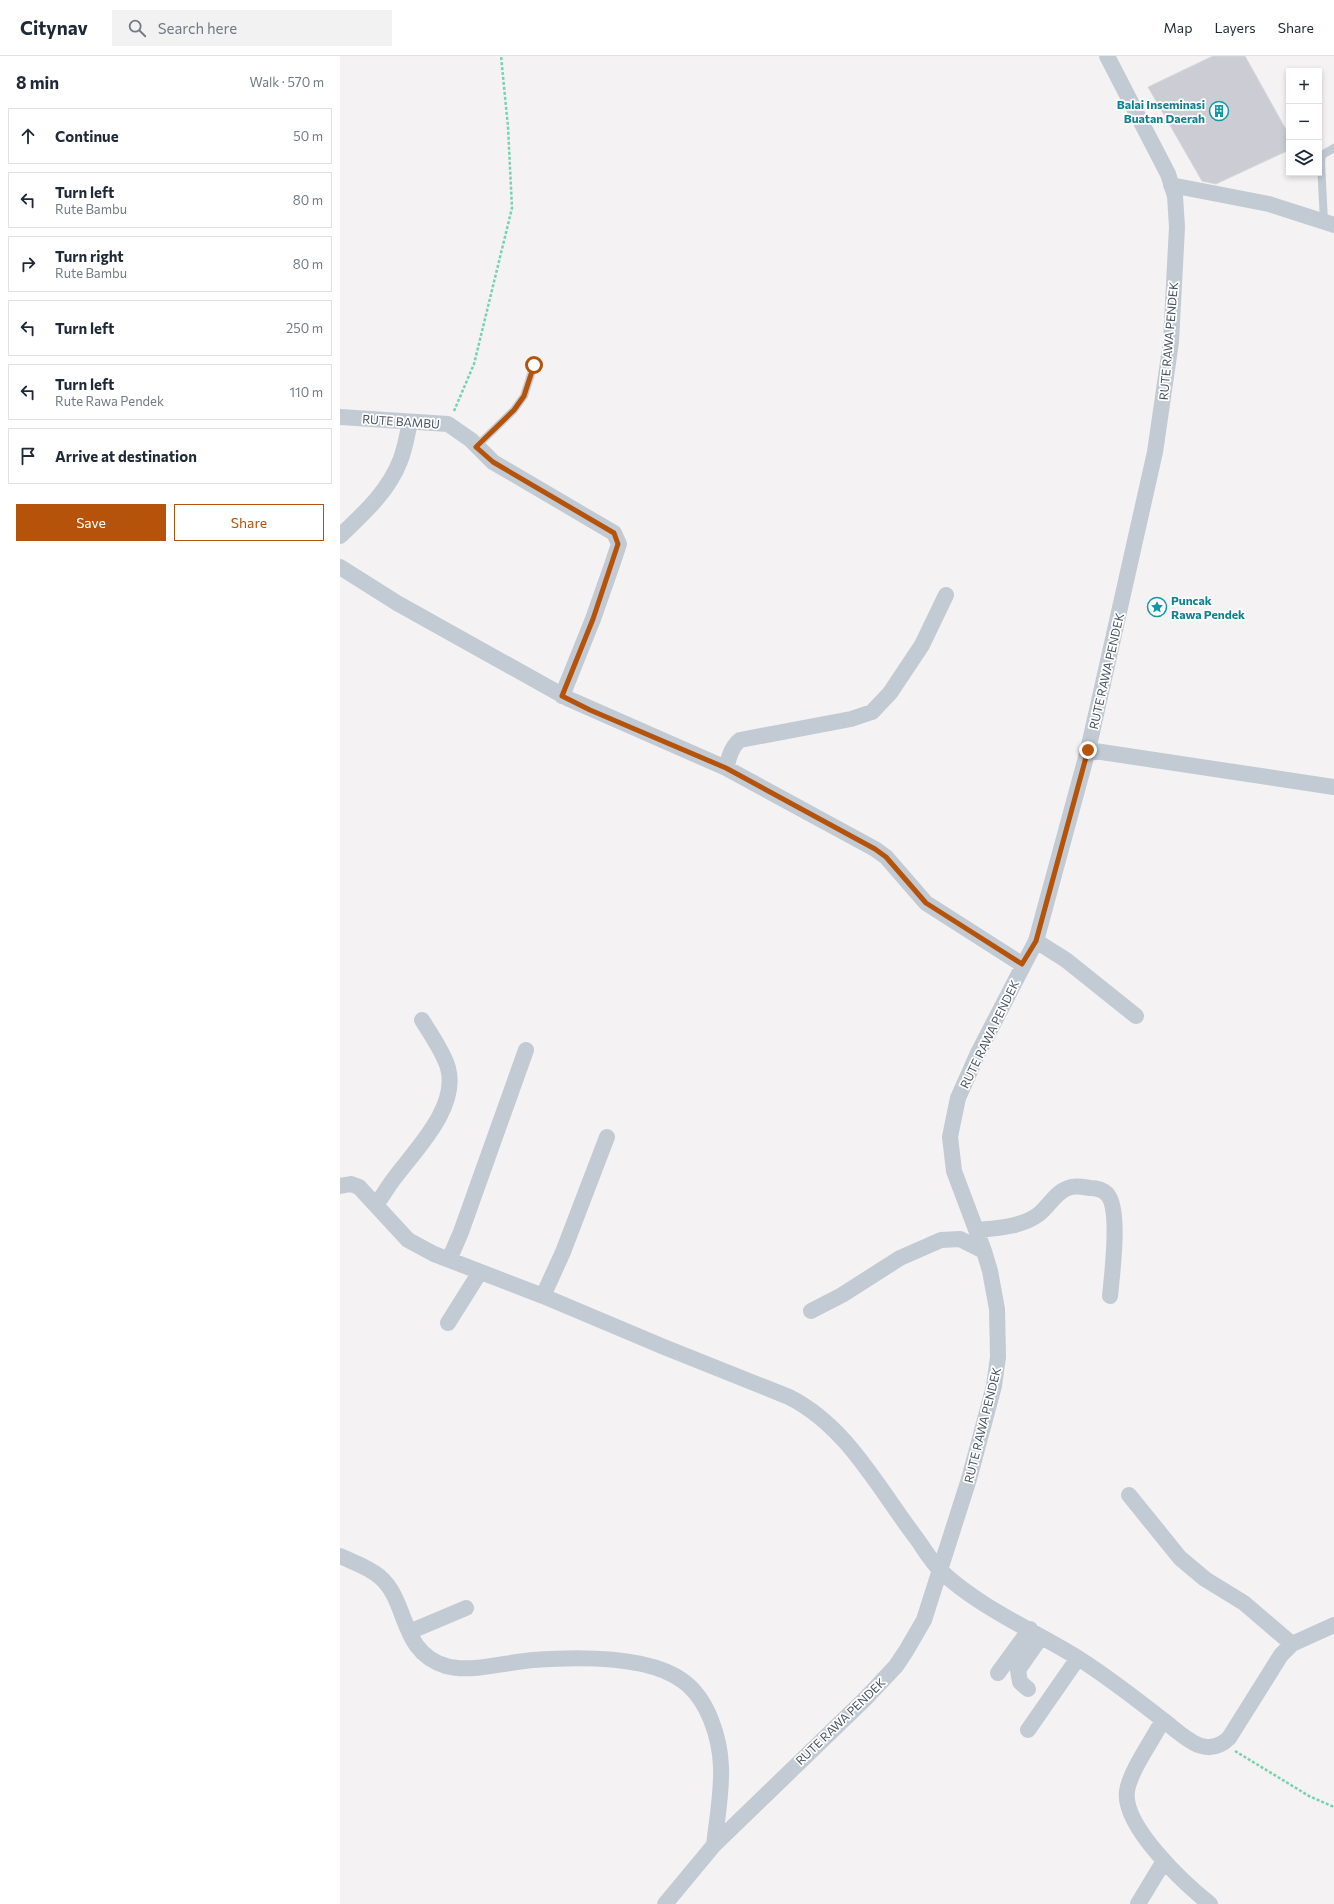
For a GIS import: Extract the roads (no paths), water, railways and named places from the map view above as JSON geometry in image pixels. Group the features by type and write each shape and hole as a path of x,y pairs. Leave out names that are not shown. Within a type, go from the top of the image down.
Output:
{"street":[{"name":"RUTE RAWA PENDEK","path":"665,1904 714,1845 866,1698 896,1666 917,1635 924,1620 940,1570 982,1434 994,1386 999,1334 997,1309 990,1271 984,1251 954,1171 950,1137 952,1122 958,1098 978,1053 1022,964 1036,941 1088,750 1155,452 1171,342 1177,227 1174,196 1168,174 1107,56"},
{"path":"1171,185 1269,204 1329,224"},
{"name":"RUTE BAMBU","path":"340,417 448,424 457,429 493,462 614,533 618,540 612,565 565,698"},
{"path":"340,536 361,517 384,490 400,462 410,422"},
{"path":"340,566 396,603 565,698 726,768 875,849 886,857 926,903 1022,964"},
{"path":"726,768 731,750 735,743 740,740 851,719 875,709 890,693 922,645 946,595"},
{"path":"1088,750 1334,786"},
{"path":"1036,941 1066,960 1136,1016"},
{"path":"376,1206 393,1179 431,1131 440,1116 450,1085 448,1069 444,1058 422,1020"},
{"path":"449,1260 461,1232 526,1050"},
{"path":"543,1296 563,1252 607,1137"},
{"path":"340,1186 351,1184 359,1187 408,1240 449,1260 543,1296 664,1348 789,1397 807,1406 822,1418 851,1448 940,1570 972,1595 1078,1658 1120,1686 1197,1745 1203,1747 1216,1746 1229,1738 1281,1655 1292,1644 1334,1624"},
{"path":"977,1230 1006,1227 1026,1221 1039,1214 1061,1192 1068,1188 1085,1187 1102,1190 1111,1200 1115,1213 1110,1296"},
{"path":"811,1311 842,1295 900,1258 941,1240 960,1239 984,1251"},
{"path":"448,1323 480,1272"},
{"path":"1129,1495 1180,1558 1206,1578 1244,1603 1292,1644"},
{"path":"340,1556 364,1566 380,1576 391,1591 408,1632 416,1644 427,1655 447,1666 462,1668 489,1666 568,1657 617,1660 642,1664 668,1673 684,1681 699,1697 715,1731 718,1744 722,1786 714,1845"},
{"path":"408,1632 466,1608"},
{"path":"998,1673 1035,1633"},
{"path":"1028,1689 1020,1682 1018,1670 1035,1633"},
{"path":"1028,1730 1078,1658"},
{"path":"1163,1720 1132,1778 1127,1799 1136,1822 1164,1861 1182,1880 1210,1904"},
{"path":"1138,1904 1164,1861"}],"lane":[{"path":"1329,224 1321,173 1322,155 1334,148"},
{"path":"476,447 514,410 524,396 534,365"}],"place":[{"name":"Balai Inseminasi Buatan Daerah","path":"1219,111"},
{"name":"Puncak Rawa Pendek","path":"1157,607"}]}
